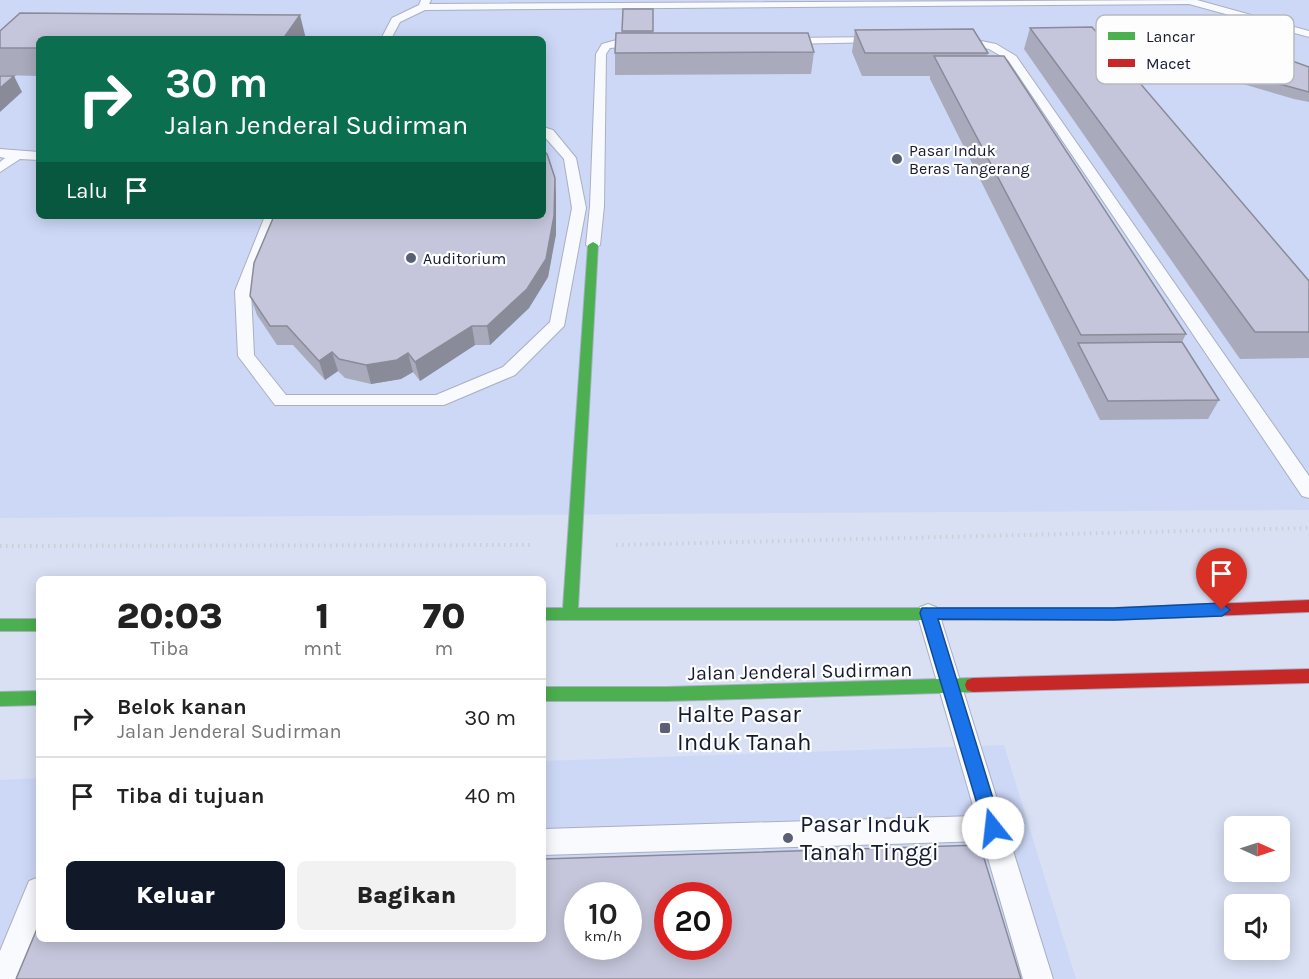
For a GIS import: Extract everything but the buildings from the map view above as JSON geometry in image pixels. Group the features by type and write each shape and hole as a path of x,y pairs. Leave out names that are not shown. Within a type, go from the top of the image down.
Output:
{"main road":[{"path":"570,614 593,245"},
{"path":"546,614 1114,614 1309,606"},
{"path":"0,625 36,625"},
{"name":"Jalan Jenderal Sudirman","path":"546,694 1309,676"},
{"path":"0,699 36,698"}],"lane":[{"path":"388,36 396,20 424,4 1187,0 1241,15"},
{"path":"1294,30 1309,34"},
{"path":"948,39 992,46 1012,58 1309,491"},
{"path":"769,41 888,40"},
{"path":"593,245 601,54 606,46 620,42 661,42"},
{"path":"271,219 243,291 246,356 281,401 438,401 509,371 558,323 579,208 570,158 546,132"},
{"path":"0,153 36,156"},
{"path":"0,168 17,155"},
{"path":"928,613 952,686 1038,979"},
{"path":"546,842 993,828"},
{"path":"3,979 36,898"}],"path":[{"path":"0,546 576,544 1309,528"}],"shaded area":[{"path":"0,0 1309,0 1309,510 0,518"},
{"name":"Pasar Induk Tanah Tinggi","path":"1004,745 1076,979 0,979 0,780 36,778 36,942 546,942 546,761"}],"traffic: fast":[{"path":"570,614 593,245"},
{"path":"546,614 1043,614"},
{"path":"0,625 36,625"},
{"path":"546,694 667,694 973,685"},
{"path":"0,699 36,698"}],"traffic: jam":[{"path":"1043,614 1114,614 1309,606"},
{"path":"973,685 1309,676"}],"place":[{"name":"Pasar Induk Beras Tangerang","path":"897,159"},
{"name":"Auditorium","path":"411,258"},
{"name":"Halte Pasar Induk Tanah","path":"665,728"},
{"name":"Pasar Induk Tanah Tinggi","path":"788,838"}],"route":[{"path":"993,828 952,686 928,613 1114,614 1222,610"}]}
